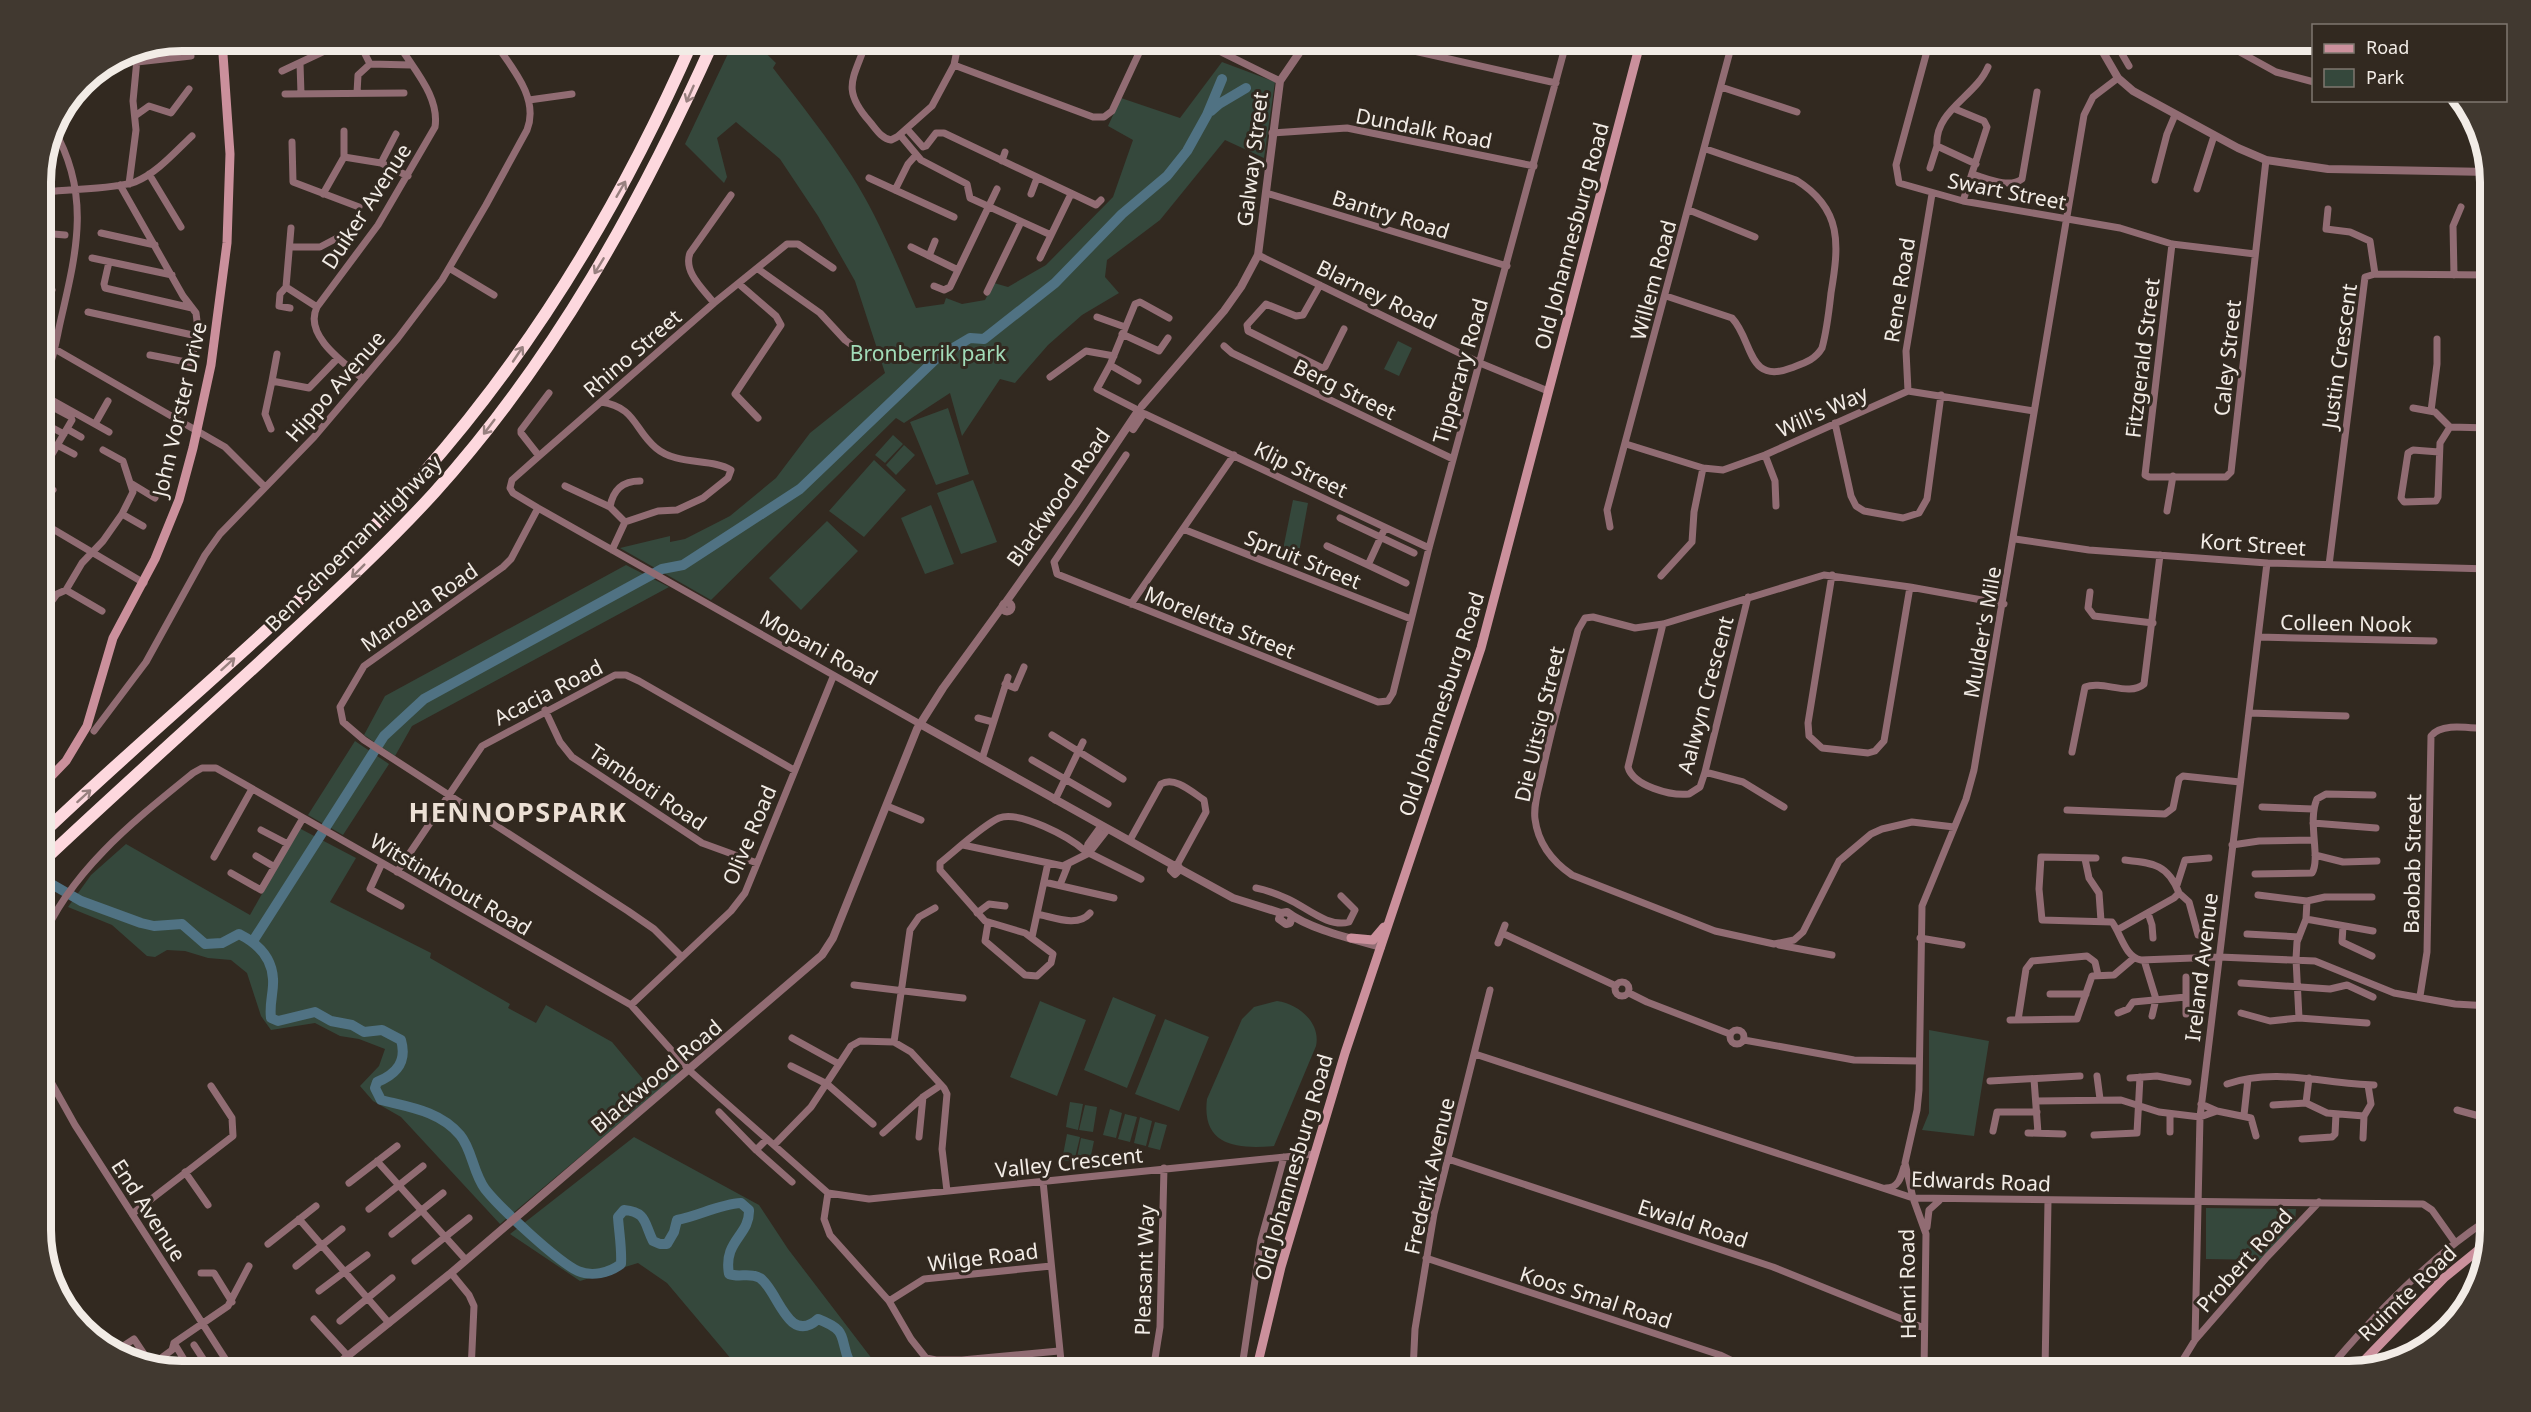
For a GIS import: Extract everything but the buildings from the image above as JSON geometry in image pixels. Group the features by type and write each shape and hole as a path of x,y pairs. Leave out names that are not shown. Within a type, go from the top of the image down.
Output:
{"highway":[{"name":"Ben Schoeman Highway","path":"51,827 315,585 421,476 464,425 513,362 596,233 662,112 688,51"},
{"name":"Ben Schoeman Highway","path":"51,854 326,603 428,500 478,441 529,374 571,312 611,246 660,157 709,51"}],"main road":[{"name":"John Vorster Drive","path":"51,774 64,759 85,724 110,636 141,581 174,497 194,429 218,301 227,216 227,130 221,51"},
{"name":"Old Johannesburg Road","path":"1258,1361 1278,1278 1314,1154 1481,648 1638,51"},
{"path":"1351,938 1375,939 1391,917"},
{"name":"Ruimte Road","path":"2364,1360 2428,1293 2478,1250"}],"street":[{"path":"282,71 325,51"},
{"path":"364,51 370,64"},
{"name":"Duiker Avenue","path":"317,307 378,225 432,134 436,121 432,99 403,51"},
{"path":"500,51 523,86 529,100 572,94"},
{"path":"863,51 852,82 851,94 858,110 884,138 893,140 932,106 954,65 957,51"},
{"path":"954,65 1093,117 1104,117 1113,109 1140,51"},
{"path":"1225,51 1280,81"},
{"name":"Galway Street","path":"1258,255 1280,81 1300,51"},
{"path":"1414,51 1556,83"},
{"name":"Tipperary Road","path":"1378,702 1386,702 1391,697 1429,548 1564,51"},
{"name":"Willem Road","path":"1610,527 1607,510 1706,149 1730,51"},
{"name":"Swart Street","path":"1927,51 1895,168 1899,183 1963,201 2120,228 2172,244 2255,254"},
{"path":"2102,51 2118,78 2148,101 2266,160 2328,169 2480,172"},
{"path":"2120,51 2129,66"},
{"path":"2238,51 2276,72 2312,82"},
{"path":"129,184 137,62 191,56"},
{"path":"300,63 301,94"},
{"path":"357,93 358,75 370,64 411,65"},
{"path":"1930,168 1937,146 1936,139 1944,117 1955,109 1983,77 1988,67"},
{"name":"Mulder's Mile","path":"1913,1198 1905,1163 1917,1110 1920,938 1924,898 1954,827 1974,770 2004,604 2034,411 2086,109 2099,91 2118,78"},
{"path":"1721,87 1797,112"},
{"path":"135,116 149,106 171,113 189,89"},
{"path":"1972,174 2008,183 2015,183 2022,179 2037,92"},
{"path":"285,94 404,93"},
{"name":"Hippo Avenue","path":"94,731 146,662 212,545 232,520 297,456 398,338 449,268 527,130 530,119 529,100"},
{"path":"1955,109 1986,124 1985,138 1963,201"},
{"path":"2155,180 2167,134 2175,115"},
{"path":"933,125 934,135"},
{"name":"Dundalk Road","path":"1272,133 1347,128 1534,166"},
{"path":"908,129 919,151"},
{"path":"323,194 344,157 344,131"},
{"path":"895,190 908,164 939,132 950,135 977,151 1067,195 1085,199 1096,205 1101,200"},
{"path":"381,163 396,134"},
{"path":"900,135 967,184 970,198 1051,235"},
{"path":"51,191 129,184 138,181 192,136"},
{"path":"2197,189 2214,136"},
{"path":"51,360 77,245 78,221 76,188 67,158 58,139"},
{"path":"977,139 977,151"},
{"path":"292,142 293,182 359,207"},
{"path":"1937,146 1976,164"},
{"path":"1666,296 1732,318 1756,363 1767,371 1778,373 1808,361 1815,357 1822,348 1838,250 1835,231 1825,206 1806,186 1796,180 1706,149"},
{"path":"1005,152 1005,164"},
{"path":"344,157 381,163 408,176"},
{"name":"Caley Street","path":"2145,476 2223,478 2231,473 2266,160"},
{"path":"1031,194 1036,180 1032,166"},
{"path":"149,174 181,227"},
{"path":"869,178 954,217"},
{"path":"1056,188 1059,180"},
{"path":"120,185 198,319 190,364 150,355"},
{"path":"934,286 944,290 948,289 997,189"},
{"name":"Bantry Road","path":"1266,193 1507,266"},
{"name":"Rene Road","path":"1908,391 1906,351 1932,194"},
{"path":"714,303 688,269 687,262 690,253 731,195"},
{"path":"1040,258 1067,195"},
{"path":"2454,275 2453,226 2461,207"},
{"path":"2328,209 2326,229 2350,232 2370,241 2375,274"},
{"path":"1689,210 1755,237"},
{"path":"987,292 1021,222"},
{"path":"290,308 279,306 280,294 286,287 291,228"},
{"path":"101,233 154,245"},
{"path":"51,234 65,235"},
{"path":"291,247 320,247 339,237"},
{"path":"929,255 935,241"},
{"name":"Rhino Street","path":"513,493 510,488 512,480 714,303 758,270 787,244 798,244 833,268"},
{"name":"Fitzgerald Street","path":"2145,476 2172,244"},
{"path":"911,247 958,270"},
{"name":"Blarney Road","path":"1258,255 1480,363 1548,391"},
{"name":"Blackwood Road","path":"342,1361 452,1273 805,972 826,950 833,938 913,739 921,725 978,647 1142,410 1228,305 1258,255"},
{"path":"92,258 172,275"},
{"path":"109,262 105,288 192,308"},
{"path":"449,268 494,295"},
{"path":"758,270 820,313 845,340 869,358"},
{"name":"Justin Crescent","path":"2329,565 2365,277 2375,274 2480,275"},
{"path":"739,284 776,316 781,325 735,394 758,418"},
{"path":"1320,285 1303,315 1296,316 1266,304 1247,326 1248,331 1322,368 1325,367 1344,329"},
{"path":"286,287 317,307 313,318 323,340 338,358 362,378"},
{"path":"1138,381 1110,365 1133,308 1138,302 1169,318"},
{"path":"88,312 196,336"},
{"path":"1097,317 1156,351 1161,350 1168,338"},
{"path":"2431,411 2437,364 2437,339"},
{"name":"Berg Street","path":"1224,346 1232,353 1453,459"},
{"path":"51,347 194,429 238,458 265,487"},
{"path":"1050,377 1086,351 1114,356"},
{"path":"271,429 265,414 277,354"},
{"path":"272,381 309,388 338,358"},
{"name":"Klip Street","path":"1110,365 1097,389 1429,548"},
{"path":"1908,391 2034,411"},
{"name":"Will's Way","path":"1626,444 1703,468 1723,470 1908,391"},
{"path":"539,456 520,430 549,393"},
{"path":"1835,423 1851,496 1856,506 1864,511 1909,517 1923,509 1927,499 1941,395"},
{"path":"51,400 109,432"},
{"path":"95,424 108,401"},
{"path":"601,402 622,408 656,449 686,461 730,470 728,478 704,498 677,510 658,511 626,522 612,550"},
{"path":"2413,408 2431,411 2450,427 2480,428"},
{"path":"51,455 72,418 56,409"},
{"path":"51,427 81,436"},
{"path":"2439,452 2413,450 2408,453 2401,498 2404,502 2436,501 2439,452 2442,437 2450,427"},
{"path":"57,445 74,454"},
{"path":"51,602 57,594 66,590 82,563 93,553 122,514 133,492 123,461 103,450"},
{"path":"1765,454 1775,481 1776,506"},
{"name":"Moreletta Street","path":"1126,455 1054,562 1053,567 1057,574 1378,702"},
{"path":"1131,604 1234,455"},
{"path":"1661,576 1693,540 1695,512 1703,468"},
{"path":"2167,511 2173,476"},
{"path":"610,507 617,489 630,481 640,480"},
{"path":"132,484 155,498"},
{"path":"565,486 610,507 626,522"},
{"name":"Mopani Road","path":"513,493 833,677 1175,868 1233,898 1380,950"},
{"name":"Maroela Road","path":"538,508 511,559 370,661 360,671 343,700 340,712 346,728 628,911 654,929 682,957"},
{"path":"122,514 143,526"},
{"path":"1340,518 1414,553"},
{"path":"51,528 141,581"},
{"path":"1368,565 1385,528"},
{"name":"Spruit Street","path":"1183,529 1411,619"},
{"name":"Kort Street","path":"2015,539 2089,550 2267,564 2480,568"},
{"path":"1327,546 1406,583"},
{"path":"2072,752 2085,687 2092,685 2133,689 2144,684 2160,555"},
{"name":"Ireland Avenue","path":"2195,1340 2201,1104 2267,564"},
{"path":"1832,575 1808,723 1809,736 1822,748 1865,754 1875,751 1882,744 1910,586"},
{"name":"Die Uitsig Street","path":"1833,955 1715,931 1572,875 1555,862 1539,837 1534,808 1552,727 1581,623 1593,617 1635,628 1663,624 1813,577 1832,575 1910,586 2004,604"},
{"path":"66,590 102,611"},
{"path":"2090,592 2088,608 2094,616 2153,623"},
{"name":"Aalwyn Crescent","path":"1663,624 1629,761 1630,774 1645,785 1684,795 1700,787 1705,772 1748,597"},
{"name":"Colleen Nook","path":"2258,637 2434,641"},
{"path":"982,759 1007,681 1015,688 1024,667"},
{"name":"Acacia Road","path":"397,872 482,746 610,677 626,675 794,770"},
{"name":"Olive Road","path":"631,1005 739,901 757,863 833,677"},
{"name":"Tamboti Road","path":"545,710 560,742 572,756 702,843 757,863"},
{"path":"2249,713 2346,716"},
{"path":"978,718 993,722"},
{"name":"Baobab Street","path":"2420,996 2427,952 2429,747 2432,733 2446,728 2480,729"},
{"path":"1052,735 1123,779"},
{"path":"1055,800 1083,741"},
{"path":"1032,760 1108,804"},
{"name":"Witstinkhout Road","path":"51,917 98,856 197,770 206,767 216,768 631,1005 690,1071 828,1193"},
{"path":"1705,772 1743,782 1784,807"},
{"path":"2067,810 2165,814 2173,808 2178,782 2183,776 2240,782"},
{"path":"1130,840 1161,784 1168,781 1174,782 1204,800 1206,808 1175,868"},
{"path":"213,857 252,789"},
{"path":"2255,874 2310,874 2314,869 2313,809 2317,799 2322,795 2373,795"},
{"path":"887,806 921,820"},
{"path":"2262,807 2313,809"},
{"path":"988,923 985,941 1025,975 1033,977 1047,968 1053,958 1051,952 1025,933 988,923 945,876 939,866 998,818 1004,816 1036,823 1086,852 1141,879"},
{"path":"231,873 261,890 286,843 304,819"},
{"path":"1774,944 1794,939 1803,932 1839,861 1871,834 1911,822 1954,827"},
{"path":"2313,823 2376,828"},
{"path":"1060,885 1068,865 1086,852 1105,829"},
{"name":"Mopani Road","path":"1105,829 1130,840 1175,868"},
{"path":"261,830 286,843"},
{"path":"2232,844 2313,840"},
{"path":"963,845 1068,865"},
{"path":"2315,855 2343,862 2377,861"},
{"path":"256,856 273,866"},
{"path":"2096,858 2041,858 2039,889 2042,919 2045,922 2112,922 2134,958 2144,960 2219,957 2322,962 2390,991 2455,1004 2480,1005"},
{"path":"2117,930 2148,913 2178,889 2185,860 2210,858"},
{"path":"2085,859 2089,878 2099,893 2101,921"},
{"path":"2125,860 2157,865 2165,870 2187,898 2198,935"},
{"path":"1032,937 1048,863"},
{"path":"382,864 370,889 401,906"},
{"path":"1044,882 1114,898"},
{"path":"1256,888 1293,901 1335,922 1345,923 1352,918 1355,910 1341,896"},
{"path":"2258,896 2307,901 2325,897 2372,897"},
{"path":"1286,916 1293,901"},
{"path":"2299,1018 2295,959 2299,937 2306,919 2307,901"},
{"path":"977,913 989,904 1005,906"},
{"path":"894,1042 910,930 919,916 934,908"},
{"path":"1037,914 1077,922 1086,919 1090,913"},
{"path":"2148,913 2153,938"},
{"name":"Mopani Road","path":"1286,916 1380,950"},
{"path":"2306,919 2373,931"},
{"path":"1498,943 1505,925"},
{"path":"2343,926 2342,942 2372,956"},
{"path":"1502,933 1616,986 1620,982 1625,982 1629,987 1629,993 1647,1002 1730,1034 1735,1029 1740,1030 1744,1034 1744,1040 1854,1060 1919,1061"},
{"path":"2247,934 2299,937"},
{"path":"1920,938 1962,945"},
{"path":"2098,975 2096,962 2087,956 2032,961 2026,969 2014,1020 2076,1020 2092,976 2114,975 2134,958"},
{"path":"2144,960 2156,999 2152,1017"},
{"path":"2186,977 2186,1014"},
{"path":"2241,983 2330,989 2347,985 2373,997"},
{"path":"854,985 963,998"},
{"name":"Frederik Avenue","path":"1413,1361 1414,1329 1434,1214 1491,990"},
{"path":"2050,994 2086,994"},
{"path":"2118,1013 2126,1010 2133,1002 2186,997"},
{"path":"2241,1013 2270,1021 2299,1018 2367,1023"},
{"path":"792,1038 839,1064"},
{"path":"774,1145 811,1107 848,1048 856,1042 894,1042 911,1052 947,1094 942,1149 947,1191"},
{"name":"Edwards Road","path":"1475,1054 1913,1198 2423,1204 2432,1210 2454,1242"},
{"path":"791,1066 827,1084 873,1124"},
{"path":"1990,1081 2080,1076"},
{"path":"2130,1078 2157,1076 2188,1082"},
{"path":"2227,1084 2279,1076 2371,1085 2372,1104 2364,1116 2363,1138"},
{"path":"2097,1077 2100,1100"},
{"path":"2094,1134 2137,1134 2140,1077"},
{"path":"2034,1078 2038,1133"},
{"path":"2306,1103 2309,1078"},
{"path":"2244,1115 2248,1079"},
{"name":"End Avenue","path":"51,1083 64,1108 227,1361"},
{"path":"883,1133 923,1097 941,1085"},
{"path":"132,1214 216,1150 234,1133 232,1118 211,1086"},
{"path":"919,1137 923,1097"},
{"path":"2036,1101 2121,1100 2170,1114 2200,1117 2217,1111"},
{"path":"2273,1105 2306,1103 2323,1112 2364,1116"},
{"path":"2201,1104 2217,1111 2244,1115 2253,1121 2256,1136"},
{"path":"2457,1110 2480,1116"},
{"path":"1993,1131 1997,1112 2037,1112"},
{"path":"719,1113 792,1182"},
{"path":"2170,1114 2170,1132"},
{"path":"2302,1138 2332,1137 2335,1134 2336,1114"},
{"path":"2028,1133 2064,1134"},
{"path":"756,1150 767,1139"},
{"path":"349,1183 397,1146"},
{"name":"Valley Crescent","path":"828,1193 869,1199 1314,1154"},
{"path":"1243,1361 1261,1240 1284,1157"},
{"name":"Ewald Road","path":"1448,1159 1773,1267 1924,1328"},
{"path":"377,1161 466,1260"},
{"path":"1880,1188 1891,1188 1898,1183 1905,1163"},
{"path":"369,1209 423,1166"},
{"name":"Pleasant Way","path":"1155,1361 1160,1327 1164,1168"},
{"path":"185,1172 208,1205"},
{"path":"1043,1181 1060,1361"},
{"path":"392,1234 443,1193"},
{"path":"828,1193 824,1220 827,1231 889,1301 910,1339 926,1358 936,1360 986,1358 1059,1351"},
{"name":"Henri Road","path":"1913,1198 1926,1234 1924,1361"},
{"path":"1926,1234 1929,1210 1934,1203 1941,1200"},
{"path":"2045,1361 2048,1201"},
{"name":"Probert Road","path":"2195,1340 2267,1257 2319,1202"},
{"path":"268,1244 316,1206"},
{"path":"415,1261 469,1218"},
{"path":"299,1219 389,1323"},
{"path":"2336,1361 2385,1306 2454,1242 2480,1225"},
{"path":"296,1266 342,1229"},
{"path":"319,1291 367,1255"},
{"name":"Koos Smal Road","path":"1426,1258 1735,1361"},
{"path":"158,1359 172,1350 174,1343 232,1302 249,1266"},
{"name":"Wilge Road","path":"889,1301 924,1279 1051,1266"},
{"path":"201,1273 212,1272 218,1276 232,1302"},
{"path":"452,1273 469,1295 474,1306 471,1361"},
{"path":"340,1321 392,1278"},
{"path":"314,1319 348,1356"},
{"path":"123,1346 134,1339 147,1357"},
{"path":"2182,1361 2195,1340"},
{"path":"174,1343 185,1361"},
{"path":"194,1345 204,1361"}],"green space":[{"name":"Bronberrik park","path":"729,51 763,51 776,63 773,68 824,134 861,192 887,241 916,308 944,304 946,298 962,304 985,300 994,283 1008,287 1046,265 1113,197 1133,140 1108,126 1121,98 1180,118 1222,62 1275,82 1264,158 1225,140 1160,220 1107,260 1105,277 1119,293 1082,315 1048,345 1015,383 1000,379 962,436 950,393 904,423 896,418 711,600 620,548 670,536 670,542 685,539 730,516 776,478 810,433 885,373 855,281 818,216 780,159 736,122 717,138 727,177 724,183 685,144"},
{"path":"1398,341 1412,348 1399,376 1384,369"},
{"path":"948,408 969,474 936,485 910,422"},
{"path":"893,435 903,444 885,463 875,455"},
{"path":"904,445 915,455 896,475 886,465"},
{"path":"874,460 906,490 864,537 829,511"},
{"path":"973,480 997,542 961,554 937,493"},
{"path":"1293,500 1308,503 1297,563 1281,559"},
{"path":"931,505 954,564 925,574 901,518"},
{"path":"827,521 858,551 801,610 769,578"},
{"path":"626,565 669,587 412,726 395,756 364,735 385,696"},
{"path":"355,741 389,764 343,835 308,815"},
{"path":"299,828 356,858 330,902 431,953 430,958 510,1004 508,1008 536,1023 546,1005 612,1042 647,1084 676,1060 679,1066 677,1075 500,1224 401,1117 373,1101 360,1086 379,1066 385,1049 359,1039 340,1036 315,1023 271,1030 261,1016 247,973 231,960 167,950 155,957 147,956 112,925 68,907 91,875 126,844 250,915"},
{"path":"1113,997 1156,1015 1127,1088 1084,1070"},
{"path":"1040,1001 1086,1020 1057,1096 1010,1077"},
{"path":"1277,1001 1293,1006 1307,1016 1315,1030 1316,1046 1274,1146 1248,1147 1225,1142 1216,1136 1210,1127 1207,1099 1242,1019 1254,1007"},
{"path":"1165,1019 1209,1037 1179,1111 1135,1094"},
{"path":"1929,1030 1989,1041 1974,1136 1922,1130 1929,1113"},
{"path":"1070,1102 1083,1104 1078,1130 1066,1127"},
{"path":"1085,1105 1097,1107 1093,1132 1079,1130"},
{"path":"1110,1109 1122,1113 1116,1138 1103,1135"},
{"path":"1125,1114 1137,1117 1130,1142 1118,1139"},
{"path":"1140,1117 1152,1121 1146,1146 1134,1143"},
{"path":"1155,1122 1167,1125 1160,1150 1148,1147"},
{"path":"1067,1134 1080,1137 1074,1162 1062,1160"},
{"path":"634,1137 759,1205 788,1249 874,1361 733,1361 667,1283 638,1263 580,1281 510,1234"},
{"path":"1081,1138 1094,1141 1089,1165 1076,1162"},
{"path":"2206,1208 2296,1209 2295,1224 2262,1260 2206,1259"}],"waterway":[{"path":"253,941 384,736 424,699 662,569 683,565 800,489 938,357 970,338 984,339 1055,283 1122,214 1167,176 1187,151 1207,115 1222,79"},
{"path":"1211,111 1246,88"},
{"path":"51,884 81,901 141,923 154,926 182,924 205,944 222,943 239,934 246,938 257,946 270,964 273,984 271,1018 278,1021 315,1012 331,1021 352,1025 364,1032 382,1030 401,1040 403,1054 399,1066 390,1075 377,1082 375,1088 381,1100 424,1111 452,1127 464,1141 485,1189 543,1246 578,1271 589,1274 600,1273 621,1264 618,1217 624,1210 637,1213 644,1219 653,1241 667,1244 674,1232 677,1220 741,1203 749,1210 748,1219 730,1253 729,1274 752,1275 760,1278 784,1313 799,1326 808,1325 818,1319 835,1327 839,1331 849,1361"}],"district":[{"name":"HENNOPSPARK","path":"518,811"}]}
